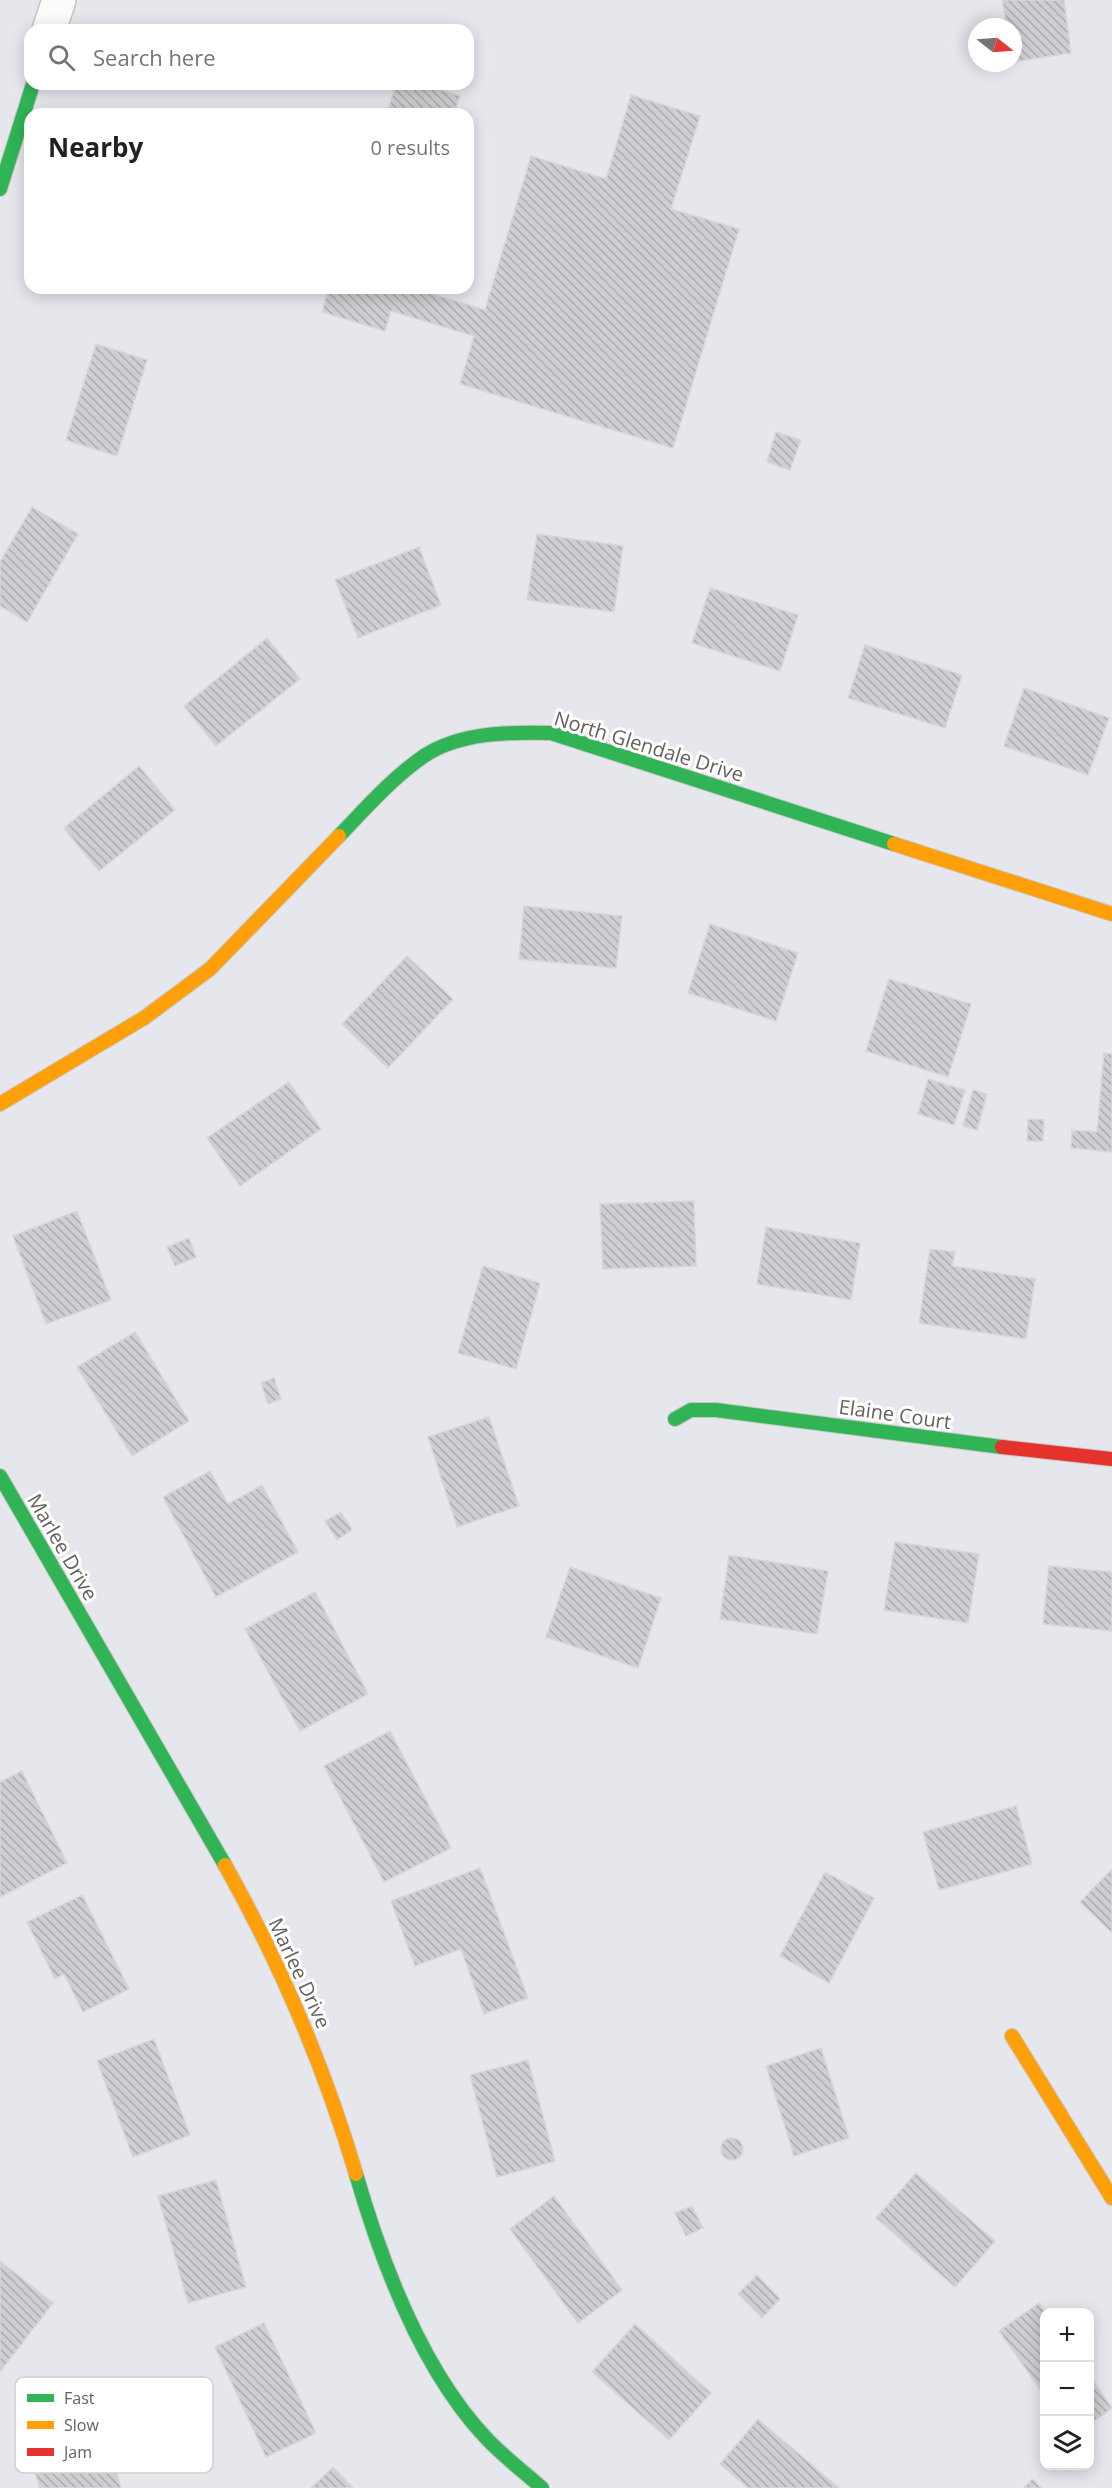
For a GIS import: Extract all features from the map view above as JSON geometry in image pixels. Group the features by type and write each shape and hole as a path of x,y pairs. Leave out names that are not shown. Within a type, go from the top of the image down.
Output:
{"street":[{"path":"51,24 59,0"},
{"path":"25,108 31,90"},
{"path":"0,189 24,113"},
{"name":"North Glendale Drive","path":"0,1104 144,1018 210,969 390,784 426,755 468,738 511,732 551,733 1112,914"},
{"name":"Elaine Court","path":"675,1419 691,1410 716,1410 970,1444 1112,1459"},
{"name":"Marlee Drive","path":"0,1476 248,1906 306,2029 339,2117 367,2212 406,2311 445,2386 487,2439 542,2488"},
{"path":"1012,2037 1112,2198"}],"building":[{"path":"1002,0 1064,0 1071,53 1022,61 1022,18 1005,18"},
{"path":"394,90 440,90 460,96 456,108 389,108"},
{"path":"631,95 700,116 671,209 739,229 673,448 460,384 474,336 391,311 385,331 322,312 327,294 432,294 485,310 531,156 606,179"},
{"path":"96,344 147,360 117,456 66,440"},
{"path":"776,432 801,440 790,470 767,462"},
{"path":"32,507 78,534 27,622 0,606 0,562"},
{"path":"537,534 623,546 614,612 527,600"},
{"path":"419,547 441,605 358,638 335,580"},
{"path":"710,588 798,615 780,671 692,643"},
{"path":"267,638 300,679 216,746 184,706"},
{"path":"865,645 962,675 945,728 848,698"},
{"path":"1024,688 1109,718 1088,775 1004,746"},
{"path":"139,766 175,810 99,871 64,828"},
{"path":"524,906 622,916 616,968 519,959"},
{"path":"710,924 798,953 776,1021 688,993"},
{"path":"407,956 453,999 388,1068 342,1024"},
{"path":"889,979 971,1004 948,1077 866,1051"},
{"path":"1104,1053 1112,1054 1112,1152 1071,1148 1072,1130 1097,1132"},
{"path":"928,1079 965,1090 954,1125 918,1114"},
{"path":"289,1082 321,1129 240,1186 207,1138"},
{"path":"973,1090 987,1094 977,1130 963,1126"},
{"path":"1028,1119 1044,1120 1043,1141 1027,1141"},
{"path":"694,1201 696,1266 603,1269 600,1204"},
{"path":"77,1211 111,1300 46,1324 13,1236"},
{"path":"766,1227 860,1243 851,1300 757,1284"},
{"path":"189,1238 196,1257 175,1266 167,1247"},
{"path":"930,1249 955,1252 952,1266 1035,1279 1026,1339 919,1323"},
{"path":"483,1266 540,1283 516,1369 458,1353"},
{"path":"135,1332 189,1421 132,1456 77,1367"},
{"path":"274,1378 281,1399 268,1404 261,1383"},
{"path":"489,1417 519,1506 457,1527 428,1437"},
{"path":"210,1471 228,1504 262,1485 298,1552 216,1597 163,1497"},
{"path":"341,1512 352,1530 337,1540 325,1521"},
{"path":"895,1542 979,1554 968,1623 884,1610"},
{"path":"729,1555 828,1571 817,1634 720,1619"},
{"path":"1049,1566 1112,1572 1112,1631 1043,1624"},
{"path":"570,1567 661,1598 638,1668 546,1637"},
{"path":"315,1592 368,1694 300,1731 245,1629"},
{"path":"390,1731 451,1848 384,1882 324,1766"},
{"path":"22,1771 67,1863 0,1897 0,1782"},
{"path":"1016,1806 1032,1864 939,1890 923,1832"},
{"path":"480,1868 528,1998 484,2014 461,1949 415,1966 391,1901"},
{"path":"1112,1869 1112,1933 1080,1902"},
{"path":"825,1872 874,1898 829,1983 780,1956"},
{"path":"82,1895 129,1989 83,2012 64,1974 55,1979 27,1922"},
{"path":"154,2039 190,2135 133,2157 97,2061"},
{"path":"821,2048 849,2138 794,2156 766,2066"},
{"path":"528,2060 555,2161 497,2177 470,2075"},
{"path":"732,2138 740,2141 743,2149 740,2157 732,2160 724,2157 721,2149 724,2141"},
{"path":"916,2173 995,2241 955,2287 876,2218"},
{"path":"216,2180 246,2287 188,2303 158,2196"},
{"path":"554,2196 622,2290 578,2323 510,2229"},
{"path":"692,2206 703,2228 686,2236 675,2213"},
{"path":"0,2261 53,2303 0,2372"},
{"path":"757,2275 780,2299 762,2318 738,2294"},
{"path":"1039,2303 1042,2308 1040,2308 1040,2389 999,2331"},
{"path":"264,2323 316,2433 266,2457 215,2347"},
{"path":"635,2324 711,2393 669,2440 592,2372"},
{"path":"1094,2382 1112,2408 1094,2421"},
{"path":"758,2419 839,2488 748,2488 720,2464"},
{"path":"333,2467 353,2488 311,2488"},
{"path":"35,2473 116,2473 121,2488 40,2488"},
{"path":"1032,2479 1042,2488 1024,2488"}],"traffic: fast":[{"path":"25,108 31,90"},
{"path":"0,189 24,113"},
{"path":"339,836 401,774 438,748 453,742 486,735 551,733 894,844"},
{"path":"675,1419 691,1410 716,1410 1002,1447"},
{"path":"0,1476 225,1865"},
{"path":"356,2174 378,2244 407,2315 443,2382 487,2439 542,2488"}],"traffic: slow":[{"path":"0,1104 144,1018 210,969 339,836"},
{"path":"894,844 1112,914"},
{"path":"225,1865 264,1939 299,2016 330,2094 356,2174"},
{"path":"1012,2036 1112,2198"}],"traffic: jam":[{"path":"1002,1447 1112,1459"}]}
